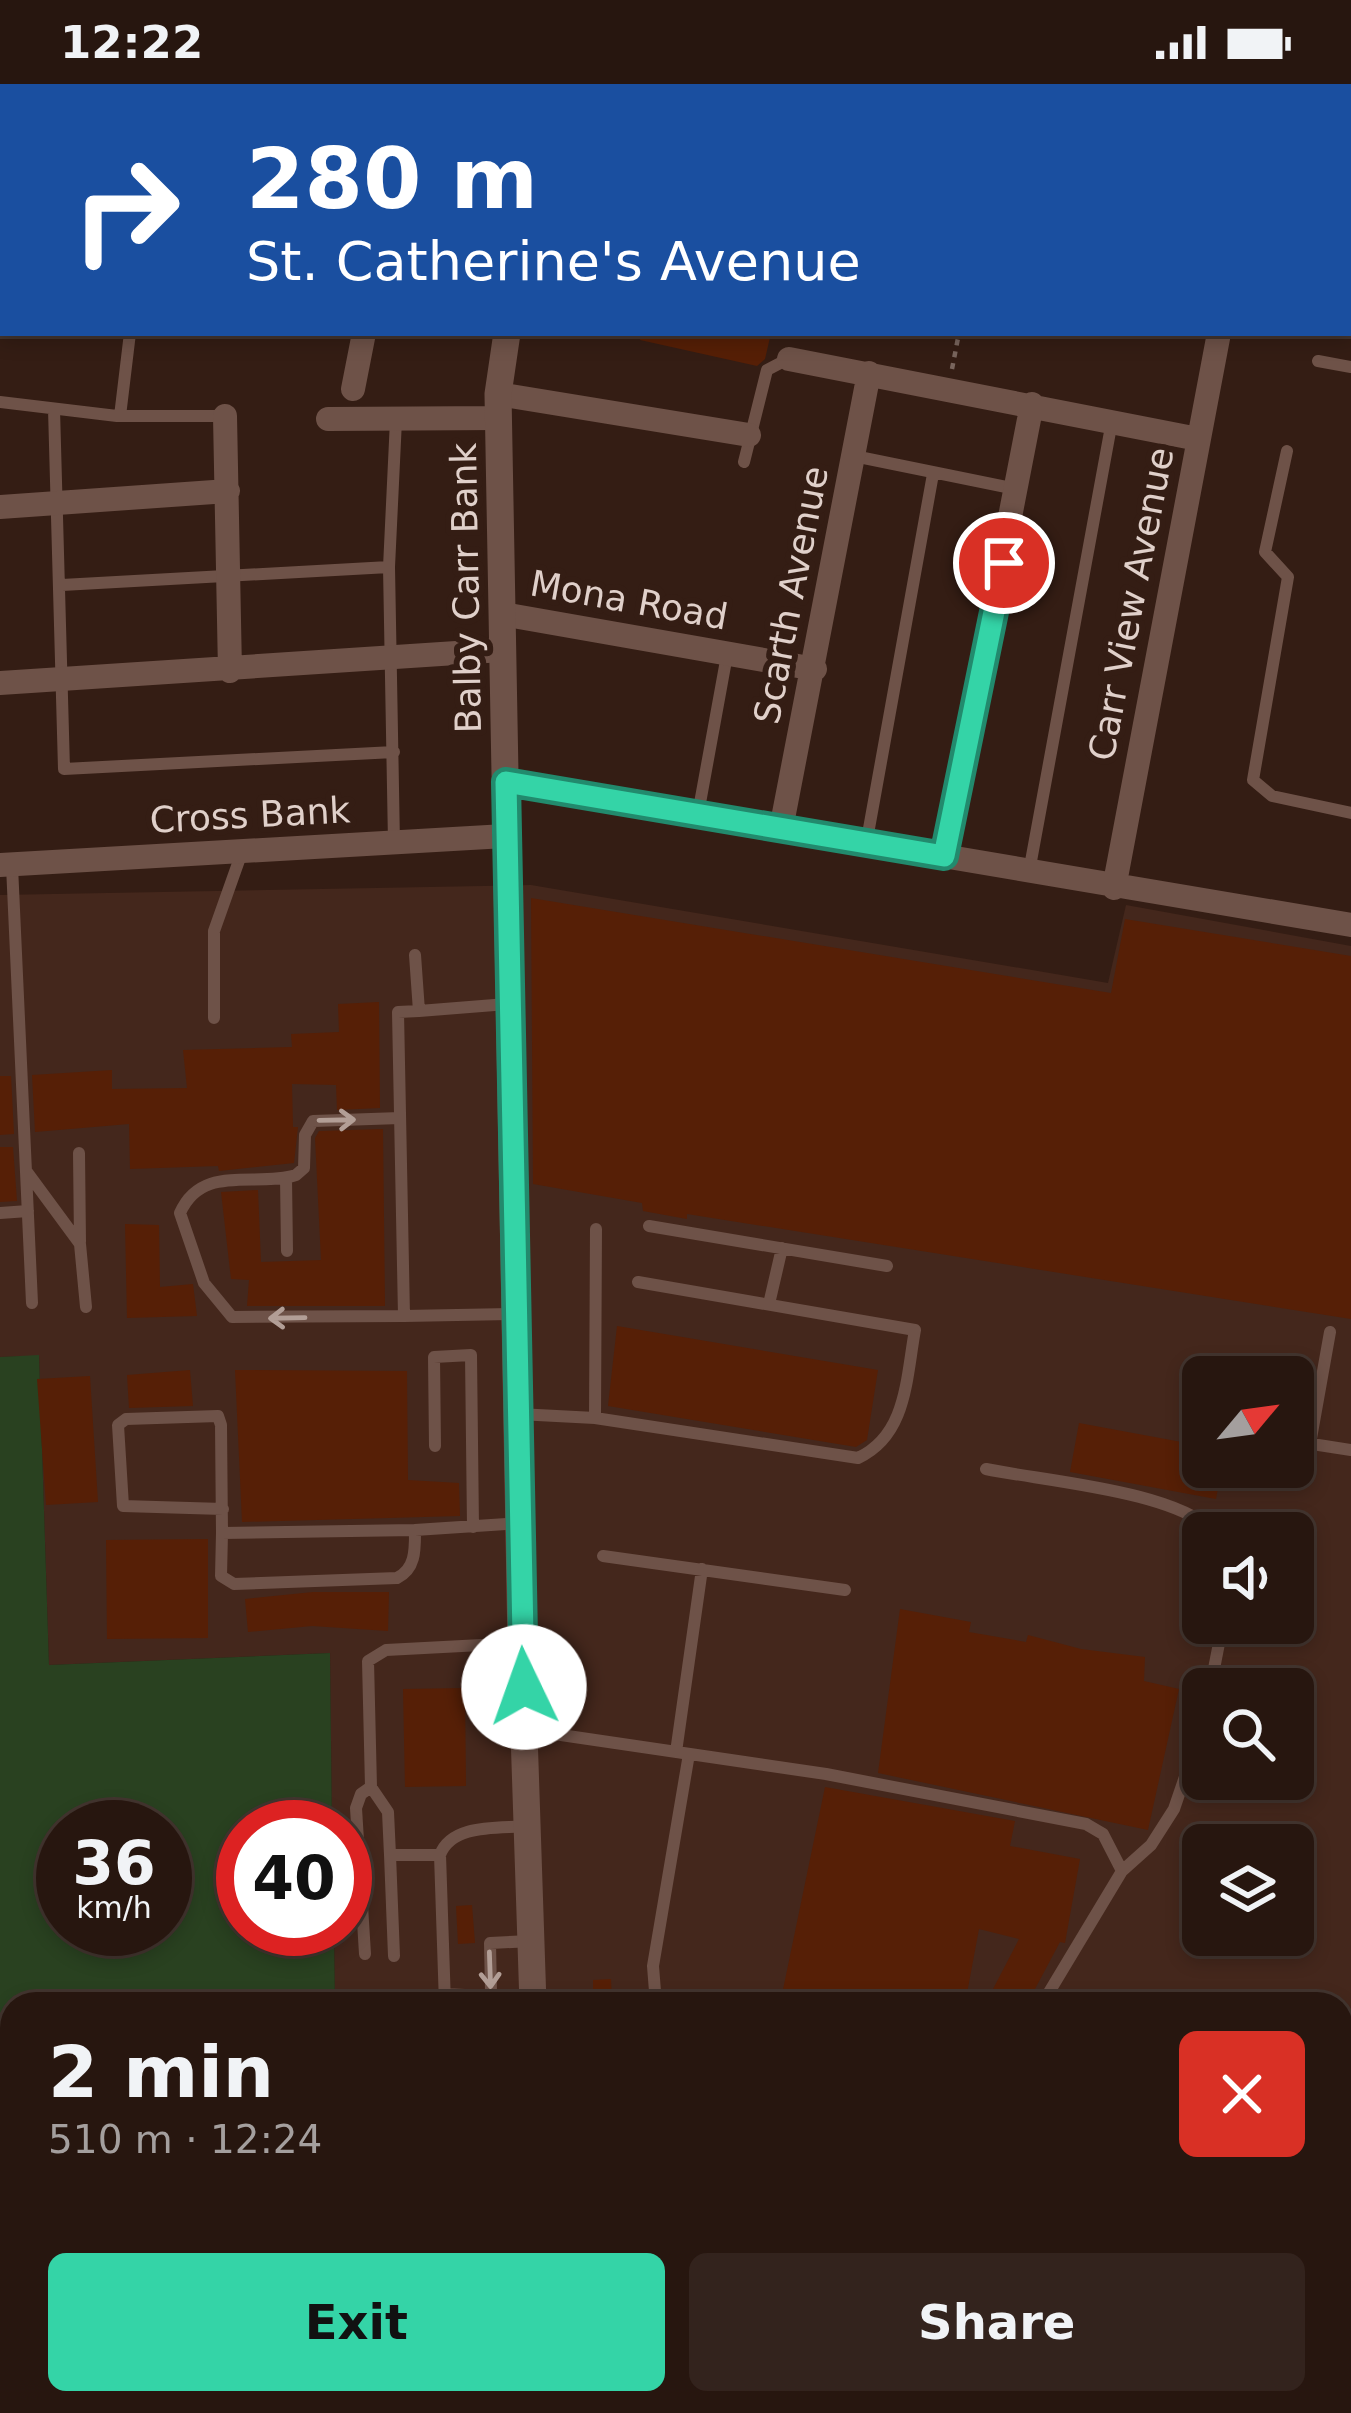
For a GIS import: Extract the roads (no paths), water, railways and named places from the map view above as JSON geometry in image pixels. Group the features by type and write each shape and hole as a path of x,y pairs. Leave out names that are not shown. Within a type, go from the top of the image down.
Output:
{"street":[{"path":"353,389 363,336"},
{"name":"Balby Carr Bank","path":"507,336 499,406 502,650 521,1643 533,1992"},
{"name":"Carr View Avenue","path":"1114,888 1218,336"},
{"path":"789,359 1198,439"},
{"name":"Scarth Avenue","path":"781,830 869,373"},
{"path":"944,856 1032,404"},
{"path":"328,419 396,418 499,406 749,435"},
{"path":"225,416 230,671"},
{"path":"0,506 228,491"},
{"name":"Mona Road","path":"502,614 815,669"},
{"path":"0,683 502,650"},
{"path":"506,782 1351,925"},
{"name":"Cross Bank","path":"6,865 505,836"}],"lane":[{"path":"120,416 130,336"},
{"path":"744,462 766,370 789,359"},
{"path":"1318,361 1351,368"},
{"path":"0,402 120,416 225,416"},
{"path":"54,409 62,585 58,703 64,769 394,752"},
{"path":"394,843 394,658 388,567 396,418"},
{"path":"1029,874 1112,421"},
{"path":"1287,451 1265,553 1288,577 1253,780 1272,796 1351,813"},
{"path":"854,456 1017,489"},
{"path":"866,845 933,474"},
{"path":"62,585 388,567"},
{"path":"698,814 727,655"},
{"path":"214,1018 214,931 242,851"},
{"path":"6,865 32,1304"},
{"path":"415,955 419,1011"},
{"path":"404,1316 398,1012 508,1004"},
{"path":"400,1118 313,1121 305,1136 304,1168 286,1178 211,1182 186,1200 180,1213 194,1264 215,1302 232,1317 245,1319 516,1314"},
{"path":"80,1153 86,1307"},
{"path":"26,1171 80,1244"},
{"path":"286,1178 287,1252"},
{"path":"0,1213 28,1211"},
{"path":"649,1226 887,1266"},
{"path":"596,1229 596,1418"},
{"path":"769,1304 782,1248"},
{"path":"518,1414 596,1418 858,1458 877,1449 898,1419 916,1330 638,1282"},
{"path":"1314,1422 1330,1332"},
{"path":"435,1446 434,1357 470,1355 472,1527"},
{"path":"223,1509 123,1506 118,1425 126,1419 218,1416 223,1509 220,1576 234,1584 397,1579 412,1565 415,1530"},
{"path":"1314,1445 1351,1450"},
{"path":"986,1469 1189,1512"},
{"path":"222,1533 521,1523"},
{"path":"603,1556 844,1590"},
{"path":"655,1992 652,1966 702,1568"},
{"path":"394,1956 388,1812 370,1787 368,1661 373,1654 521,1643"},
{"path":"527,1730 826,1774 1086,1824 1102,1834 1122,1871"},
{"path":"1049,1992 1122,1871 1150,1845 1174,1810 1182,1786"},
{"path":"359,1800 370,1787"},
{"path":"444,1992 440,1855 446,1841 458,1834 530,1826"},
{"path":"390,1855 440,1855"},
{"path":"490,1992 490,1942 532,1941"}]}
